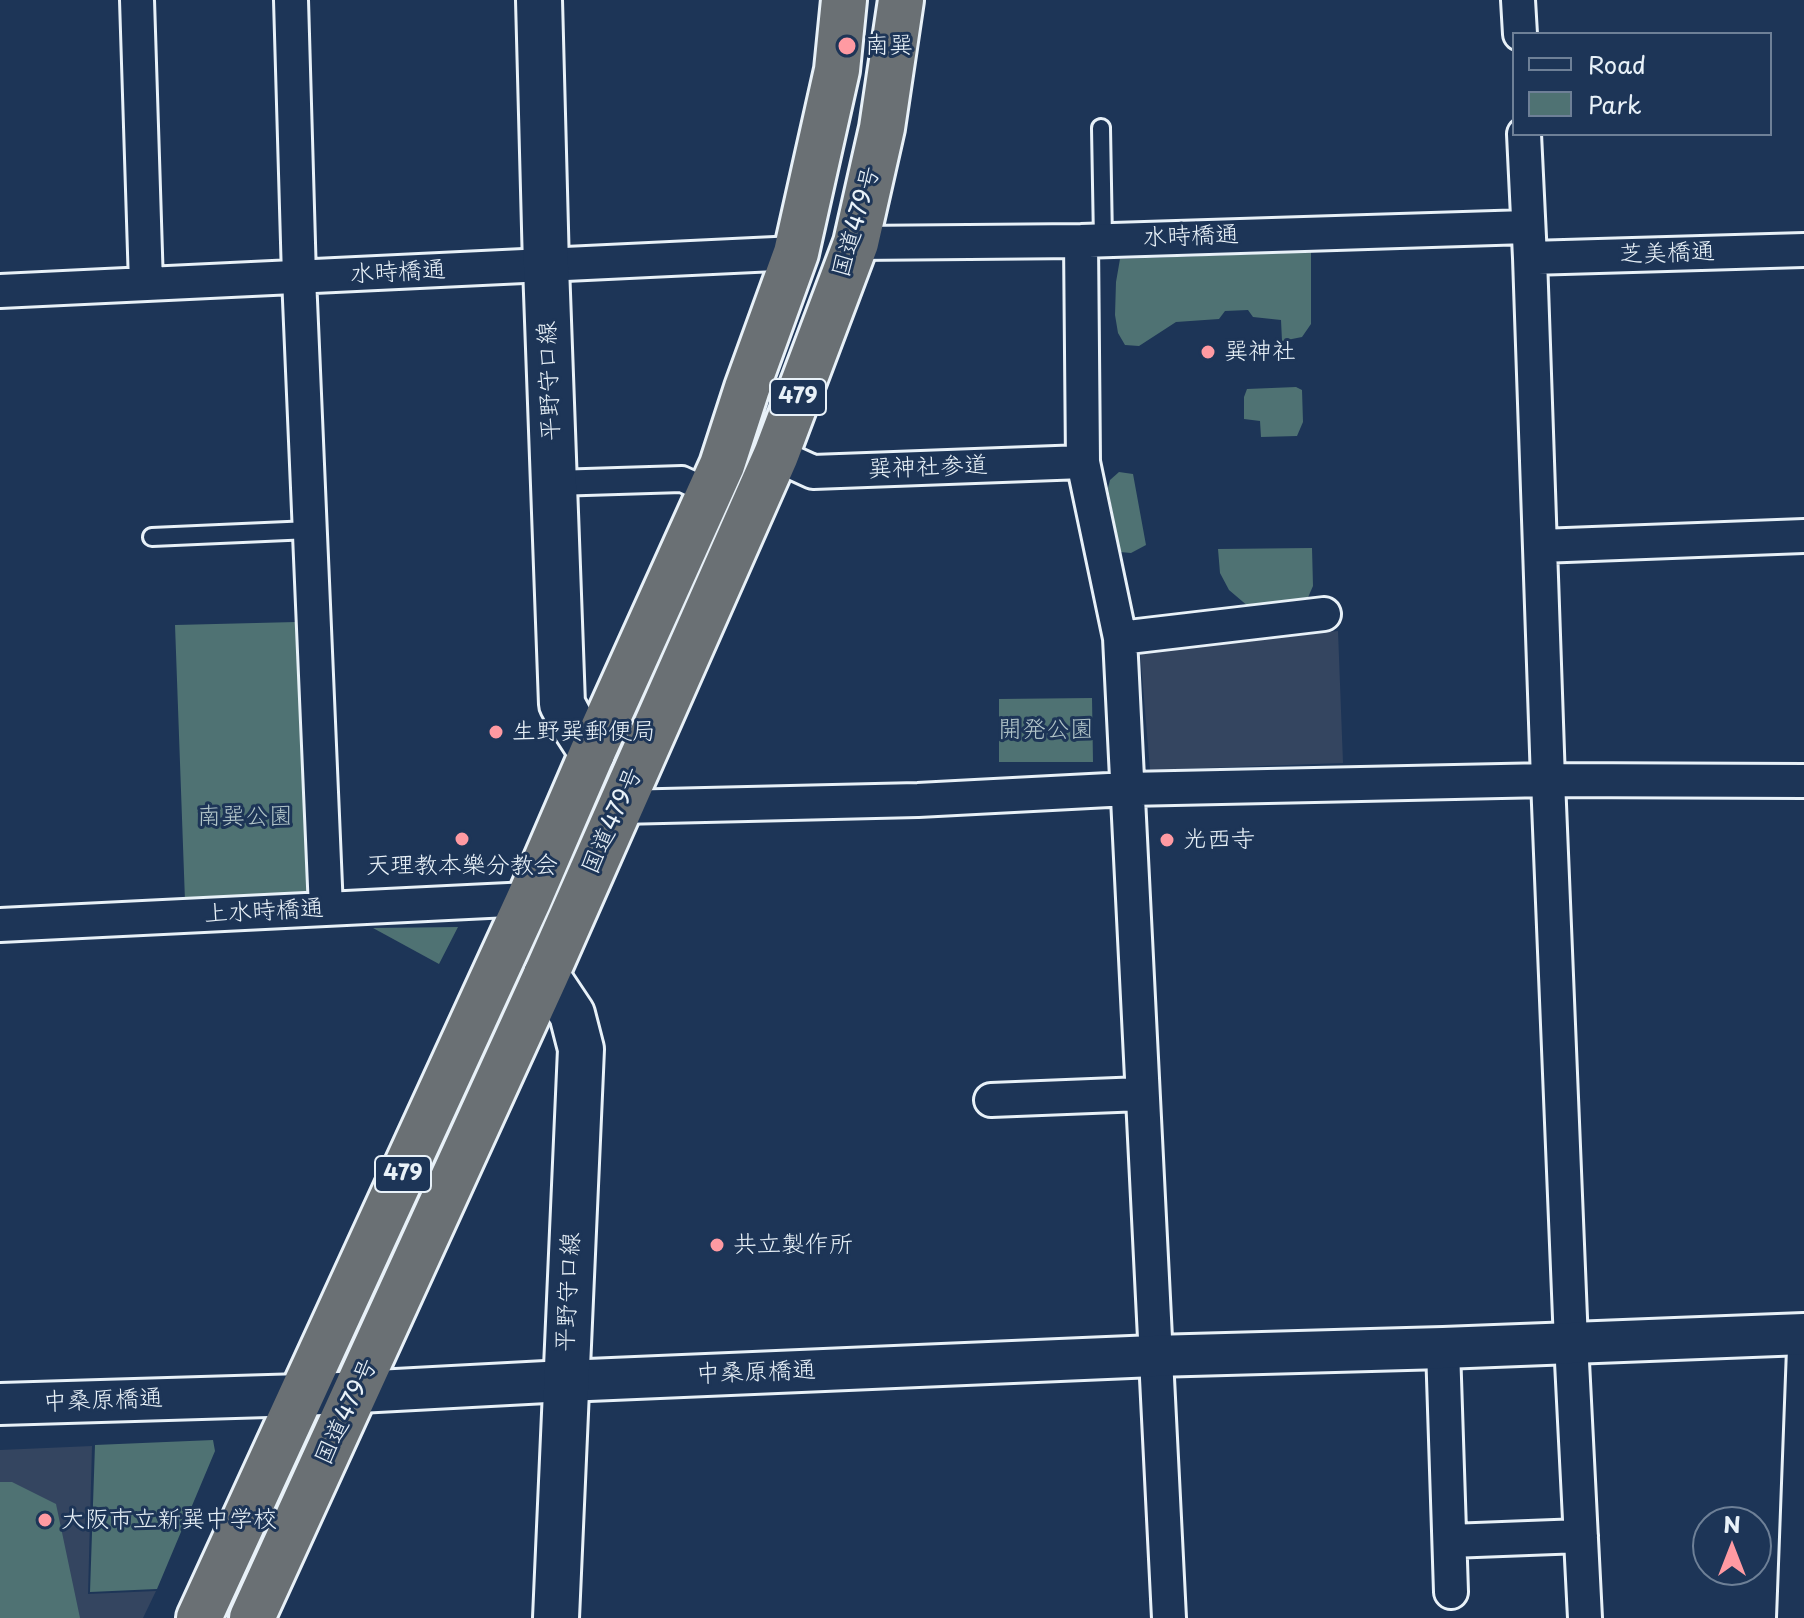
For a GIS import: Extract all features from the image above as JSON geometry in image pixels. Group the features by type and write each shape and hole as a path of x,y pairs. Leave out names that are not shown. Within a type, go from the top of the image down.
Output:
{"highway":[{"name":"国道479号","path":"199,1618 529,899 722,465 796,253 837,70 844,0"},
{"name":"国道479号","path":"252,1618 546,975 776,455 856,243 882,128 901,0"}],"main road":[{"name":"平野守口線","path":"539,0 562,704 592,753"},
{"name":"平野守口線","path":"546,975 572,1014 581,1049 556,1618"}],"street":[{"path":"137,0 146,284"},
{"path":"291,0 299,277 326,909"},
{"path":"1518,0 1520,32"},
{"path":"1524,136 1571,1342 1585,1618"},
{"path":"1092,240 1083,462 1120,638 1169,1618"},
{"name":"水時橋通","path":"856,243 1092,240 1529,242"},
{"name":"芝美橋通","path":"1529,242 1804,250"},
{"name":"水時橋通","path":"0,291 796,253"},
{"name":"巽神社参道","path":"776,455 813,472 1083,462"},
{"path":"554,483 682,479 710,492"},
{"path":"1540,546 1804,536"},
{"path":"1120,638 1324,614"},
{"path":"620,807 918,800 1128,789 1548,780 1804,781"},
{"name":"上水時橋通","path":"0,925 529,899"},
{"path":"991,1100 1142,1094"},
{"name":"中桑原橋通","path":"0,1404 302,1395 1154,1356 1804,1334"},
{"path":"1443,1348 1451,1592"},
{"path":"1794,1618 1804,1349"},
{"path":"1450,1541 1581,1536"}],"lane":[{"path":"1092,240 1101,128"},
{"path":"152,537 310,530"}],"shaded area":[{"path":"1338,631 1343,763 1150,770 1140,651"},
{"name":"大阪市立新巽中学校","path":"92,1446 88,1594 156,1591 143,1618 0,1618 0,1450"}],"green space":[{"path":"1311,252 1311,324 1302,337 1282,341 1281,320 1253,317 1248,310 1225,311 1219,319 1176,322 1139,346 1125,345 1118,333 1115,315 1120,259"},
{"path":"1296,387 1302,390 1303,422 1297,436 1261,437 1260,421 1244,419 1247,389"},
{"path":"1119,472 1133,474 1146,545 1131,553 1120,552 1108,488 1110,480"},
{"path":"1312,548 1313,586 1306,602 1249,607 1229,590 1220,573 1218,549"},
{"name":"南巽公園","path":"296,622 313,895 185,901 175,625"},
{"name":"開発公園","path":"1092,698 1093,762 999,762 999,699"},
{"path":"458,927 439,964 373,928"},
{"path":"213,1440 215,1451 157,1589 90,1592 95,1445"},
{"path":"0,1482 12,1482 56,1504 80,1618 0,1618"}],"place":[{"name":"南巽","path":"847,46"},
{"name":"巽神社","path":"1208,352"},
{"name":"生野巽郵便局","path":"496,732"},
{"name":"天理教本樂分教会","path":"462,839"},
{"name":"光西寺","path":"1167,840"},
{"name":"共立製作所","path":"717,1245"},
{"name":"大阪市立新巽中学校","path":"45,1520"}]}
